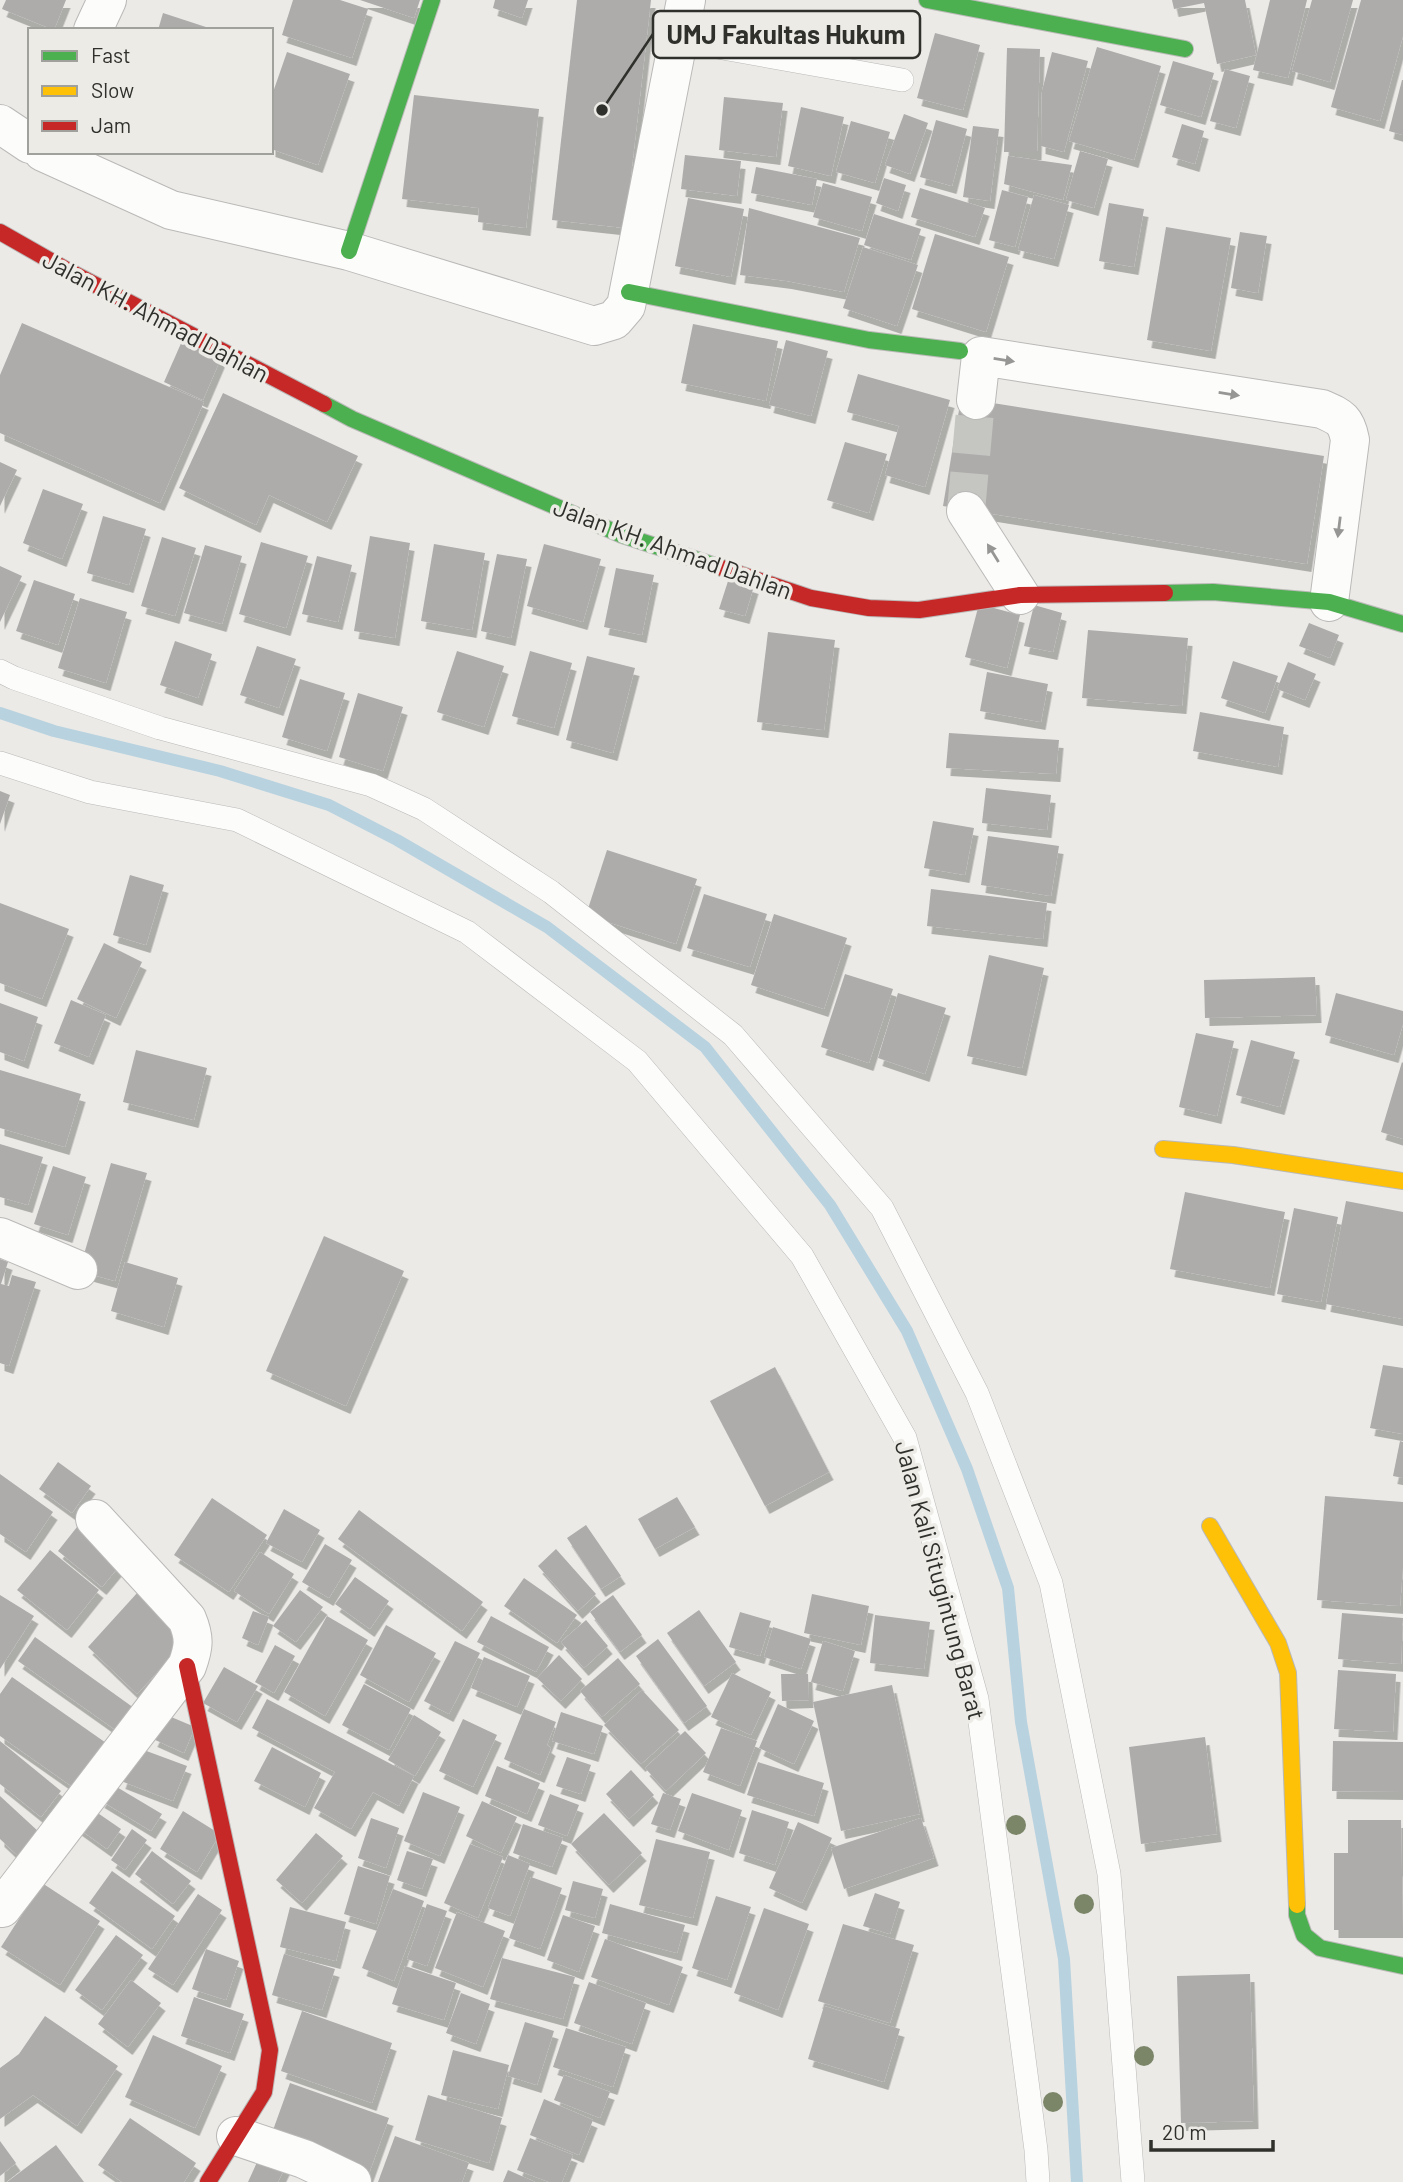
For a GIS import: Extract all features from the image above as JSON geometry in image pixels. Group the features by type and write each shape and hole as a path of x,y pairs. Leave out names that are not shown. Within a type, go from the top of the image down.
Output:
{"street":[{"path":"94,28 107,0"},
{"path":"349,251 432,0"},
{"path":"47,154 171,210 349,251 594,326 622,306 686,0"},
{"path":"927,0 1185,49"},
{"path":"0,124 28,143"},
{"name":"Jalan KH. Ahmad Dahlan","path":"0,232 65,269 352,419 622,535 811,598 869,608 919,610 1020,595 1213,592 1329,602 1403,624"},
{"path":"622,306 960,351"},
{"path":"976,400 981,356 1322,409 1340,417 1347,426 1350,440 1329,602"},
{"path":"966,511 1020,595"},
{"path":"1163,1149 1233,1155 1403,1181"},
{"path":"0,1237 78,1270"},
{"path":"2,1908 187,1666 195,1646 187,1619 95,1519"},
{"path":"1210,1527 1278,1643 1288,1672 1297,1915 1304,1935 1320,1948 1403,1966"},
{"path":"187,1666 270,2050 264,2092 208,2182"},
{"path":"236,2136 303,2159 352,2182"}],"lane":[{"path":"678,40 902,80"},
{"path":"0,671 159,728 371,785 424,808 551,892 733,1035 882,1208 977,1393 1051,1583 1109,1874 1133,2182"},
{"name":"Jalan Kali Situgintung Barat","path":"0,763 90,792 237,820 467,932 637,1061 802,1256 905,1438 977,1699 1038,2182"}],"building":[{"path":"6,0 66,0 55,28 2,9"},
{"path":"293,0 340,0 368,9 352,58 282,35"},
{"path":"360,0 420,0 414,18"},
{"path":"495,0 528,0 522,18 493,8"},
{"path":"577,0 651,0 625,228 552,220"},
{"path":"1172,0 1245,0 1256,55 1217,64 1204,3 1174,9"},
{"path":"1270,0 1307,0 1288,78 1253,70"},
{"path":"1312,0 1353,0 1330,82 1292,71"},
{"path":"1361,0 1403,0 1403,36 1380,121 1331,107"},
{"path":"163,13 209,28 159,28"},
{"path":"935,33 980,45 963,110 917,98"},
{"path":"1097,47 1161,66 1134,160 1069,141"},
{"path":"1007,48 1040,49 1037,152 1004,152"},
{"path":"287,52 350,74 318,165 273,150 273,92"},
{"path":"1052,52 1088,61 1064,152 1041,146 1042,91"},
{"path":"1173,61 1214,73 1201,117 1160,105"},
{"path":"1225,69 1250,76 1236,128 1210,121"},
{"path":"1403,80 1403,135 1389,131"},
{"path":"414,95 539,109 526,228 478,222 479,208 402,199"},
{"path":"724,97 783,103 776,157 719,150"},
{"path":"801,107 844,117 831,176 788,166"},
{"path":"904,114 928,123 910,174 885,165"},
{"path":"936,120 967,129 952,186 920,177"},
{"path":"851,121 890,132 875,183 836,172"},
{"path":"1182,124 1204,131 1195,164 1172,157"},
{"path":"973,126 999,129 990,201 963,197"},
{"path":"1080,151 1108,159 1094,208 1066,200"},
{"path":"685,155 741,161 737,196 681,189"},
{"path":"1008,156 1072,165 1063,200 1004,184"},
{"path":"756,167 817,179 812,205 751,193"},
{"path":"884,178 906,185 898,211 876,203"},
{"path":"823,183 872,197 862,231 813,217"},
{"path":"920,188 985,208 975,237 911,217"},
{"path":"1002,190 1028,197 1015,247 989,240"},
{"path":"1034,195 1069,205 1054,259 1018,250"},
{"path":"688,198 744,209 731,277 675,266"},
{"path":"1109,203 1144,209 1134,267 1099,261"},
{"path":"749,208 860,238 844,292 740,275"},
{"path":"874,214 921,229 911,260 864,245"},
{"path":"1166,227 1231,238 1211,351 1147,340"},
{"path":"1240,232 1267,236 1258,293 1231,288"},
{"path":"935,234 1009,257 986,332 912,309"},
{"path":"863,247 918,265 897,326 843,308"},
{"path":"22,323 204,402 160,503 0,433 0,375"},
{"path":"693,324 778,341 766,401 681,383"},
{"path":"786,340 828,351 811,416 769,405"},
{"path":"182,341 221,358 203,400 164,382"},
{"path":"858,374 950,400 925,487 885,475 899,426 847,412"},
{"path":"223,393 358,456 327,522 269,495 256,525 179,488"},
{"path":"961,398 1324,456 1307,564 943,506"},
{"path":"845,442 887,454 869,513 827,500"},
{"path":"0,462 17,470 0,506"},
{"path":"43,489 83,504 62,559 23,543"},
{"path":"103,516 146,529 129,585 87,573"},
{"path":"370,536 410,543 395,638 354,631"},
{"path":"162,537 196,548 175,616 141,606"},
{"path":"261,542 308,556 286,628 239,614"},
{"path":"434,544 485,553 472,630 421,621"},
{"path":"544,544 601,559 583,622 527,606"},
{"path":"205,545 242,556 222,624 184,613"},
{"path":"497,554 527,559 511,638 481,631"},
{"path":"317,556 352,565 338,622 302,614"},
{"path":"0,566 22,576 0,622"},
{"path":"616,568 654,575 642,635 604,627"},
{"path":"729,578 754,586 745,616 719,609"},
{"path":"34,580 75,594 58,645 16,631"},
{"path":"80,598 127,612 106,683 58,668"},
{"path":"979,604 1020,615 1007,668 965,657"},
{"path":"1034,605 1062,613 1053,652 1024,646"},
{"path":"1309,623 1339,635 1330,658 1299,646"},
{"path":"1088,630 1188,638 1182,706 1082,698"},
{"path":"768,632 835,640 824,730 757,722"},
{"path":"175,641 212,654 198,698 160,685"},
{"path":"257,646 296,659 279,708 240,695"},
{"path":"457,651 504,666 484,727 437,712"},
{"path":"530,651 572,663 554,728 512,716"},
{"path":"587,656 635,668 613,753 566,740"},
{"path":"1233,661 1278,676 1265,713 1221,698"},
{"path":"1288,662 1316,674 1305,700 1277,689"},
{"path":"987,672 1048,684 1041,722 980,711"},
{"path":"300,679 345,693 327,751 282,737"},
{"path":"358,693 403,707 383,771 339,757"},
{"path":"1200,712 1284,727 1278,767 1193,751"},
{"path":"949,733 1059,740 1056,774 946,768"},
{"path":"986,788 1051,795 1047,830 982,823"},
{"path":"0,791 10,795 0,824"},
{"path":"933,821 974,828 965,875 924,868"},
{"path":"988,836 1059,846 1051,896 981,885"},
{"path":"607,850 697,879 676,944 586,915"},
{"path":"130,875 164,885 146,945 113,935"},
{"path":"931,889 1047,903 1043,939 927,926"},
{"path":"704,894 767,914 750,967 687,948"},
{"path":"0,903 69,929 42,999 0,983"},
{"path":"774,914 847,938 824,1009 751,985"},
{"path":"104,943 142,962 116,1018 77,999"},
{"path":"989,955 1044,968 1022,1068 967,1056"},
{"path":"845,974 893,989 869,1063 821,1047"},
{"path":"1315,977 1317,1015 1205,1018 1204,980"},
{"path":"898,993 946,1008 925,1074 878,1058"},
{"path":"1336,993 1403,1011 1403,1024 1394,1055 1325,1035"},
{"path":"71,1000 106,1015 89,1057 54,1043"},
{"path":"0,1003 38,1017 24,1061 0,1052"},
{"path":"1196,1033 1234,1041 1217,1116 1179,1107"},
{"path":"1251,1040 1295,1052 1280,1107 1236,1095"},
{"path":"136,1050 207,1068 194,1120 123,1102"},
{"path":"1403,1063 1403,1139 1381,1132"},
{"path":"0,1070 81,1094 65,1147 0,1128"},
{"path":"0,1144 43,1157 28,1205 0,1197"},
{"path":"111,1163 147,1173 115,1281 79,1271"},
{"path":"53,1166 86,1177 68,1235 34,1224"},
{"path":"1185,1192 1285,1212 1270,1288 1170,1269"},
{"path":"1346,1201 1403,1212 1403,1319 1326,1304"},
{"path":"1294,1208 1338,1217 1321,1302 1277,1294"},
{"path":"324,1236 404,1271 346,1406 266,1371"},
{"path":"0,1259 8,1262 1,1284 9,1286 12,1275 36,1282 9,1366 0,1363"},
{"path":"125,1262 178,1278 164,1327 111,1311"},
{"path":"1383,1365 1403,1368 1403,1434 1370,1428"},
{"path":"775,1367 829,1472 765,1506 710,1401"},
{"path":"1400,1441 1403,1442 1403,1478 1393,1476"},
{"path":"58,1462 91,1486 72,1513 39,1489"},
{"path":"0,1474 53,1512 26,1552 0,1534"},
{"path":"1325,1496 1403,1502 1400,1606 1317,1600"},
{"path":"677,1497 695,1527 655,1549 638,1519"},
{"path":"212,1498 267,1535 229,1592 174,1555"},
{"path":"284,1509 320,1530 302,1562 266,1543"},
{"path":"359,1510 483,1602 462,1631 338,1539"},
{"path":"586,1525 621,1576 601,1589 567,1538"},
{"path":"77,1527 121,1564 102,1587 58,1551"},
{"path":"325,1544 352,1560 329,1598 302,1582"},
{"path":"556,1549 596,1594 578,1611 538,1566"},
{"path":"50,1550 99,1590 67,1630 17,1590"},
{"path":"260,1552 294,1574 269,1614 234,1591"},
{"path":"355,1577 389,1601 370,1629 335,1604"},
{"path":"524,1578 577,1615 557,1643 504,1606"},
{"path":"300,1590 323,1607 296,1642 273,1626"},
{"path":"138,1592 188,1639 137,1694 88,1647"},
{"path":"812,1594 869,1606 861,1645 804,1633"},
{"path":"0,1595 34,1616 0,1669"},
{"path":"613,1595 642,1635 620,1652 590,1612"},
{"path":"699,1610 736,1662 704,1686 667,1633"},
{"path":"253,1611 269,1617 258,1645 242,1638"},
{"path":"740,1612 771,1621 760,1656 729,1647"},
{"path":"1342,1613 1403,1618 1401,1664 1338,1659"},
{"path":"875,1615 930,1622 924,1669 870,1663"},
{"path":"327,1616 368,1640 325,1716 284,1692"},
{"path":"491,1616 549,1647 536,1672 477,1642"},
{"path":"586,1620 608,1646 584,1668 561,1642"},
{"path":"386,1625 436,1653 409,1702 360,1675"},
{"path":"773,1627 811,1639 801,1669 764,1657"},
{"path":"35,1637 141,1713 124,1736 18,1661"},
{"path":"658,1639 707,1706 684,1723 636,1656"},
{"path":"455,1641 480,1653 449,1714 424,1701"},
{"path":"823,1641 855,1651 843,1691 811,1682"},
{"path":"275,1645 295,1656 274,1693 255,1682"},
{"path":"559,1655 582,1679 561,1701 537,1678"},
{"path":"484,1657 530,1676 517,1707 471,1688"},
{"path":"618,1658 640,1684 602,1717 580,1691"},
{"path":"224,1667 258,1686 237,1722 203,1703"},
{"path":"1338,1670 1396,1674 1393,1732 1334,1729"},
{"path":"732,1673 771,1692 751,1735 711,1717"},
{"path":"781,1674 808,1674 809,1700 782,1701"},
{"path":"12,1677 109,1745 77,1790 0,1736 0,1694"},
{"path":"364,1684 411,1709 389,1750 342,1725"},
{"path":"892,1685 920,1814 841,1831 813,1702"},
{"path":"642,1690 679,1730 641,1764 604,1725"},
{"path":"267,1699 414,1776 399,1806 373,1792 351,1829 314,1808 335,1772 252,1728"},
{"path":"778,1704 814,1721 794,1764 759,1748"},
{"path":"524,1709 556,1722 547,1745 551,1748 540,1775 504,1759"},
{"path":"561,1712 603,1726 594,1754 552,1741"},
{"path":"164,1714 195,1727 184,1753 153,1739"},
{"path":"414,1715 441,1732 415,1776 388,1760"},
{"path":"463,1719 497,1735 473,1787 439,1771"},
{"path":"721,1728 757,1741 740,1786 703,1772"},
{"path":"685,1731 706,1753 666,1791 645,1768"},
{"path":"1205,1737 1217,1834 1141,1844 1129,1747"},
{"path":"0,1741 61,1791 41,1817 0,1784"},
{"path":"1333,1741 1403,1742 1403,1792 1332,1791"},
{"path":"133,1746 187,1766 173,1801 121,1781"},
{"path":"272,1747 321,1773 305,1807 254,1781"},
{"path":"567,1757 591,1765 581,1794 556,1786"},
{"path":"758,1762 824,1783 814,1816 747,1795"},
{"path":"497,1766 540,1783 527,1814 485,1796"},
{"path":"631,1770 654,1795 629,1819 606,1794"},
{"path":"110,1783 162,1814 151,1831 100,1800"},
{"path":"423,1792 460,1807 440,1856 404,1841"},
{"path":"663,1793 681,1799 670,1830 651,1824"},
{"path":"692,1793 742,1810 729,1850 678,1831"},
{"path":"550,1794 579,1805 567,1836 538,1825"},
{"path":"0,1796 39,1832 18,1856 0,1839"},
{"path":"482,1801 517,1817 501,1853 466,1836"},
{"path":"89,1807 121,1829 107,1849 75,1826"},
{"path":"752,1810 789,1822 775,1865 739,1853"},
{"path":"183,1811 220,1834 197,1872 160,1849"},
{"path":"604,1813 642,1853 609,1885 571,1844"},
{"path":"371,1818 399,1828 386,1868 358,1858"},
{"path":"921,1818 934,1858 844,1889 831,1848"},
{"path":"1348,1820 1401,1820 1403,1930 1334,1930 1334,1853 1348,1853"},
{"path":"798,1822 832,1838 802,1903 769,1888"},
{"path":"523,1824 563,1838 552,1867 513,1853"},
{"path":"132,1829 147,1840 125,1870 111,1860"},
{"path":"316,1833 343,1856 302,1903 276,1880"},
{"path":"656,1839 710,1852 693,1918 639,1905"},
{"path":"470,1844 503,1857 478,1918 444,1903"},
{"path":"152,1851 191,1881 173,1904 135,1874"},
{"path":"407,1851 433,1859 422,1889 397,1880"},
{"path":"508,1855 530,1864 510,1916 488,1908"},
{"path":"358,1866 390,1876 376,1924 344,1914"},
{"path":"112,1871 175,1916 152,1949 89,1903"},
{"path":"531,1877 562,1888 540,1949 509,1938"},
{"path":"573,1881 603,1889 595,1918 565,1910"},
{"path":"42,1883 100,1921 60,1985 1,1947"},
{"path":"393,1889 424,1901 394,1981 362,1968"},
{"path":"875,1893 900,1902 890,1934 863,1926"},
{"path":"198,1894 222,1910 173,1985 148,1969"},
{"path":"716,1896 751,1907 727,1980 692,1968"},
{"path":"427,1904 447,1911 427,1966 407,1959"},
{"path":"610,1904 685,1925 677,1953 602,1933"},
{"path":"290,1907 346,1922 336,1961 280,1947"},
{"path":"764,1908 809,1924 778,2010 734,1993"},
{"path":"457,1912 505,1931 483,1987 435,1968"},
{"path":"563,1915 595,1926 579,1972 547,1960"},
{"path":"843,1924 914,1945 890,2023 818,2001"},
{"path":"116,1935 143,1955 102,2010 75,1990"},
{"path":"605,1939 683,1967 669,2005 591,1977"},
{"path":"206,1949 239,1961 226,2000 192,1989"},
{"path":"284,1954 335,1969 322,2010 272,1995"},
{"path":"502,1958 575,1977 563,2019 490,1999"},
{"path":"405,1966 456,1983 444,2020 392,2004"},
{"path":"1250,1974 1254,2121 1181,2123 1177,1976"},
{"path":"131,1980 161,2003 128,2047 98,2024"},
{"path":"589,1982 646,2003 632,2044 574,2023"},
{"path":"461,1993 490,2004 476,2044 446,2033"},
{"path":"194,1997 244,2014 230,2053 181,2036"},
{"path":"824,2006 900,2029 884,2082 808,2059"},
{"path":"302,2011 392,2043 372,2103 281,2071"},
{"path":"45,2016 118,2066 77,2126 33,2095 0,2119 0,2068 19,2054"},
{"path":"525,2022 554,2031 537,2085 508,2076"},
{"path":"566,2028 626,2047 613,2087 553,2067"},
{"path":"153,2035 222,2066 195,2128 125,2097"},
{"path":"453,2050 509,2065 498,2109 441,2095"},
{"path":"564,2075 610,2092 600,2118 554,2100"},
{"path":"290,2083 389,2118 367,2179 268,2144"},
{"path":"428,2095 502,2118 489,2163 415,2140"},
{"path":"544,2099 593,2120 579,2155 530,2135"},
{"path":"130,2118 196,2163 184,2182 122,2182 98,2165"},
{"path":"395,2136 469,2163 462,2182 378,2182"},
{"path":"530,2138 573,2155 562,2182 549,2182 517,2170"},
{"path":"0,2141 16,2163 0,2176"},
{"path":"56,2145 84,2182 7,2182"},
{"path":"263,2149 288,2161 278,2182 248,2182"},
{"path":"508,2170 535,2182 503,2182"}],"waterway":[{"path":"0,713 54,731 220,771 329,805 397,840 547,927 705,1047 830,1205 907,1331 967,1469 1008,1588 1021,1722 1064,1959 1077,2182"}],"tunnel":[{"path":"966,511 976,400"}],"traffic: fast":[{"path":"349,251 432,0"},
{"path":"927,0 1185,49"},
{"path":"629,292 869,340 960,351"},
{"path":"324,404 352,419 622,535 722,568"},
{"path":"1165,593 1213,592 1329,602 1403,624"},
{"path":"1297,1905 1297,1915 1304,1935 1320,1948 1403,1966"}],"traffic: slow":[{"path":"1163,1149 1233,1155 1403,1181"},
{"path":"1210,1526 1278,1643 1288,1673 1297,1905"}],"traffic: jam":[{"path":"0,232 65,269 324,404"},
{"path":"722,568 811,598 869,608 919,610 1020,595 1165,593"},
{"path":"187,1666 270,2050 264,2092 208,2182"}],"place":[{"name":"UMJ Fakultas Hukum","path":"602,110"}]}
